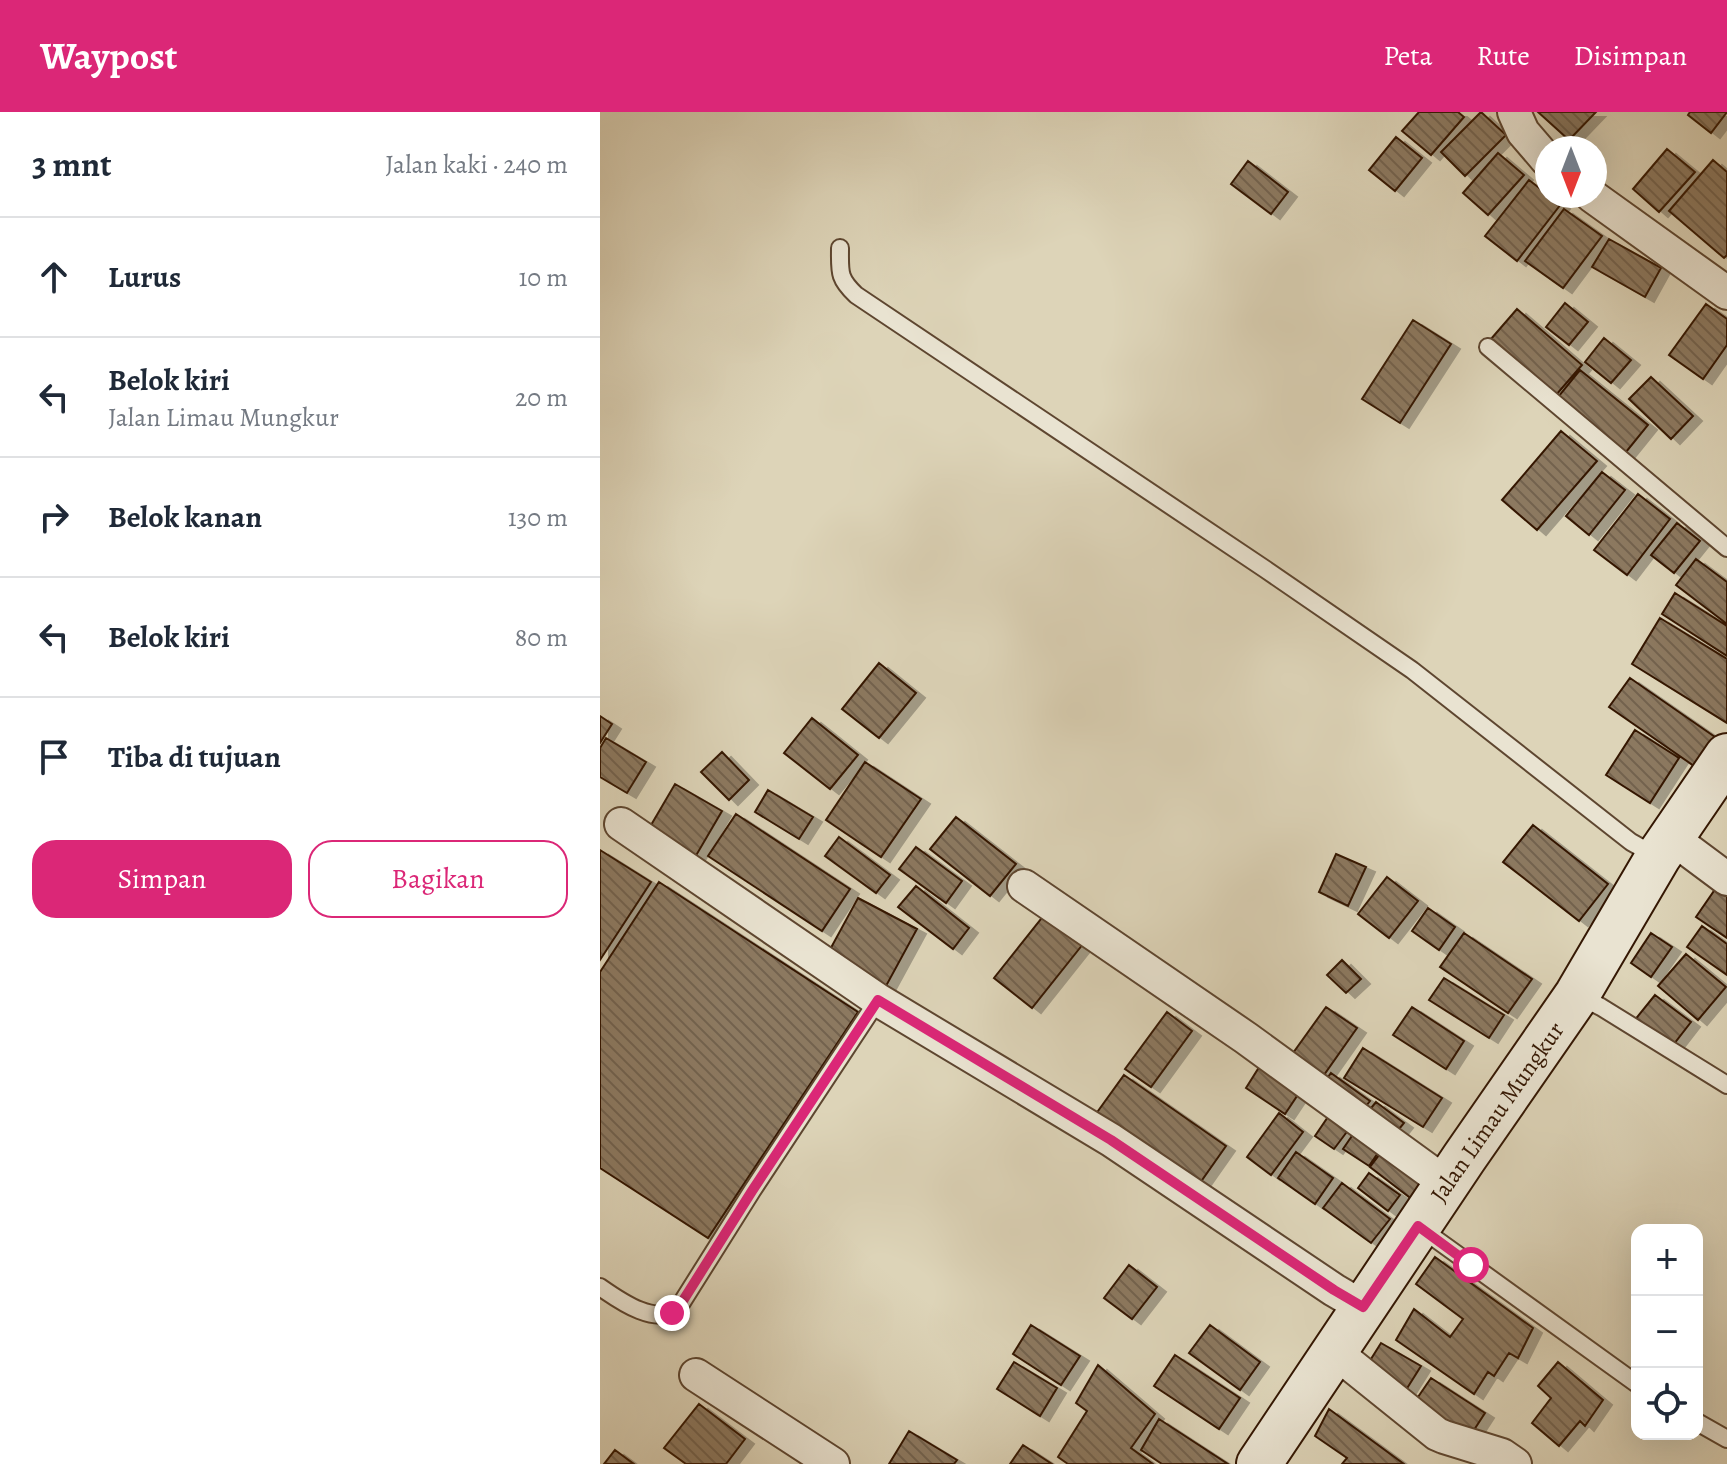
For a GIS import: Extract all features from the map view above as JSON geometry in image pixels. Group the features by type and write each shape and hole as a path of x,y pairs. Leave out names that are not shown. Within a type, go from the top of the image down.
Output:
{"street":[{"path":"1514,112 1523,132 1535,146"},
{"path":"1607,207 1727,293"},
{"name":"Jalan Limau Mungkur","path":"1269,1461 1363,1307 1577,995 1665,848 1727,756"},
{"path":"621,824 878,1000 1111,1140 1363,1307"},
{"path":"1665,848 1727,879"},
{"path":"1024,886 1246,1038 1447,1184"},
{"path":"1335,1352 1437,1434 1502,1455 1515,1464"},
{"path":"696,1375 833,1464"}],"lane":[{"path":"840,248 840,270 844,283 856,295 1412,670 1631,842 1665,848"},
{"path":"1488,347 1727,548"},
{"path":"1577,995 1727,1085"},
{"path":"600,1287 643,1312 658,1315 672,1313 679,1307 878,1000"},
{"path":"1418,1226 1631,1380"},
{"path":"1703,1425 1727,1439"}],"building":[{"path":"1419,112 1458,112 1464,117 1431,155 1402,131"},
{"path":"1481,112 1506,135 1465,176 1441,152"},
{"path":"1538,112 1596,112 1573,136 1565,136"},
{"path":"1690,112 1727,112 1711,133 1688,115"},
{"path":"1396,137 1422,158 1395,191 1369,170"},
{"path":"1667,149 1695,172 1659,212 1633,189"},
{"path":"1498,153 1524,175 1488,215 1463,193"},
{"path":"1713,160 1727,172 1727,255 1724,258 1669,211"},
{"path":"1248,161 1288,192 1271,214 1231,184"},
{"path":"1529,180 1535,185 1535,208 1558,208 1517,261 1485,236"},
{"path":"1564,209 1602,236 1563,288 1525,261"},
{"path":"1609,239 1661,268 1645,297 1592,267"},
{"path":"1565,303 1588,322 1569,345 1546,327"},
{"path":"1706,304 1727,319 1727,345 1703,379 1669,355"},
{"path":"1517,309 1582,365 1556,395 1491,339"},
{"path":"1413,320 1451,344 1400,423 1362,399"},
{"path":"1604,338 1631,360 1611,383 1585,362"},
{"path":"1580,370 1648,425 1626,452 1558,397"},
{"path":"1651,377 1693,416 1671,439 1629,399"},
{"path":"1561,431 1597,461 1537,530 1502,500"},
{"path":"1602,472 1625,490 1589,535 1566,516"},
{"path":"1638,494 1670,519 1627,575 1594,550"},
{"path":"1677,523 1700,541 1674,573 1651,555"},
{"path":"1696,559 1727,582 1727,624 1676,585"},
{"path":"1675,593 1727,626 1727,656 1662,614"},
{"path":"1660,618 1727,659 1727,723 1632,664"},
{"path":"879,663 916,693 879,738 842,709"},
{"path":"1630,678 1715,737 1694,766 1609,707"},
{"path":"600,716 612,724 600,743"},
{"path":"812,718 858,755 830,789 784,753"},
{"path":"1635,730 1679,758 1650,803 1606,775"},
{"path":"606,738 646,762 627,793 600,777 600,748"},
{"path":"722,752 749,780 729,800 701,772"},
{"path":"865,762 921,799 881,857 826,820"},
{"path":"675,784 722,811 694,859 647,832"},
{"path":"768,790 813,817 799,839 755,812"},
{"path":"736,814 850,889 822,931 708,856"},
{"path":"956,817 1016,864 990,896 930,849"},
{"path":"1533,825 1608,884 1579,921 1503,862"},
{"path":"839,837 890,875 876,893 825,856"},
{"path":"916,847 962,881 946,903 899,869"},
{"path":"600,850 651,882 600,960"},
{"path":"1336,854 1366,867 1348,906 1319,892"},
{"path":"1387,877 1418,901 1389,938 1358,914"},
{"path":"659,882 858,1012 708,1238 600,1168 600,972"},
{"path":"916,886 969,928 953,949 898,907"},
{"path":"1716,888 1727,896 1727,938 1696,917"},
{"path":"858,898 917,929 886,986 827,955"},
{"path":"1428,908 1455,927 1439,950 1412,931"},
{"path":"1049,909 1087,939 1032,1008 994,978"},
{"path":"1702,926 1727,944 1727,975 1687,947"},
{"path":"1464,933 1532,979 1508,1013 1440,967"},
{"path":"1651,933 1672,947 1651,977 1631,963"},
{"path":"1686,954 1726,987 1698,1020 1658,986"},
{"path":"1342,960 1361,979 1346,993 1327,975"},
{"path":"1444,978 1504,1015 1489,1038 1429,1000"},
{"path":"1655,995 1691,1022 1670,1049 1634,1021"},
{"path":"1326,1007 1357,1028 1319,1082 1288,1060"},
{"path":"1412,1007 1464,1041 1446,1069 1393,1035"},
{"path":"1167,1012 1192,1031 1151,1087 1125,1069"},
{"path":"1363,1048 1442,1098 1423,1127 1344,1078"},
{"path":"1263,1061 1303,1087 1285,1114 1246,1088"},
{"path":"1331,1073 1370,1101 1358,1116 1320,1088"},
{"path":"1124,1075 1226,1146 1195,1190 1093,1118"},
{"path":"1376,1102 1404,1123 1391,1139 1363,1118"},
{"path":"1332,1111 1352,1125 1334,1149 1315,1136"},
{"path":"1279,1113 1303,1132 1271,1175 1247,1157"},
{"path":"1358,1127 1384,1144 1369,1166 1343,1149"},
{"path":"1386,1146 1429,1179 1413,1200 1370,1167"},
{"path":"1296,1152 1333,1178 1315,1204 1278,1178"},
{"path":"1369,1173 1400,1195 1388,1211 1358,1188"},
{"path":"1342,1183 1390,1219 1371,1243 1323,1208"},
{"path":"1435,1257 1533,1328 1518,1358 1509,1353 1494,1376 1488,1372 1474,1394 1396,1340 1414,1309 1450,1337 1463,1319 1416,1284"},
{"path":"1129,1265 1157,1287 1132,1319 1104,1298"},
{"path":"1031,1325 1080,1356 1061,1385 1013,1354"},
{"path":"1210,1325 1260,1362 1240,1390 1189,1353"},
{"path":"1381,1343 1421,1366 1406,1390 1366,1367"},
{"path":"1175,1355 1240,1398 1219,1429 1154,1386"},
{"path":"1014,1362 1057,1388 1040,1416 997,1389"},
{"path":"1558,1362 1603,1400 1585,1426 1580,1421 1559,1446 1532,1423 1551,1398 1538,1386"},
{"path":"1098,1365 1155,1414 1131,1448 1153,1464 1068,1464 1058,1457 1087,1411 1076,1403"},
{"path":"1431,1378 1485,1413 1470,1436 1416,1400"},
{"path":"699,1404 745,1439 726,1464 686,1464 664,1448"},
{"path":"1329,1409 1404,1464 1342,1464 1347,1458 1315,1436"},
{"path":"1159,1419 1228,1464 1162,1464 1141,1450"},
{"path":"909,1431 957,1460 954,1464 889,1464"},
{"path":"1023,1445 1052,1464 1010,1464"},
{"path":"615,1450 634,1464 604,1464"}],"route":[{"path":"672,1313 679,1307 878,1000 1111,1140 1363,1307 1418,1226 1471,1265"}]}
